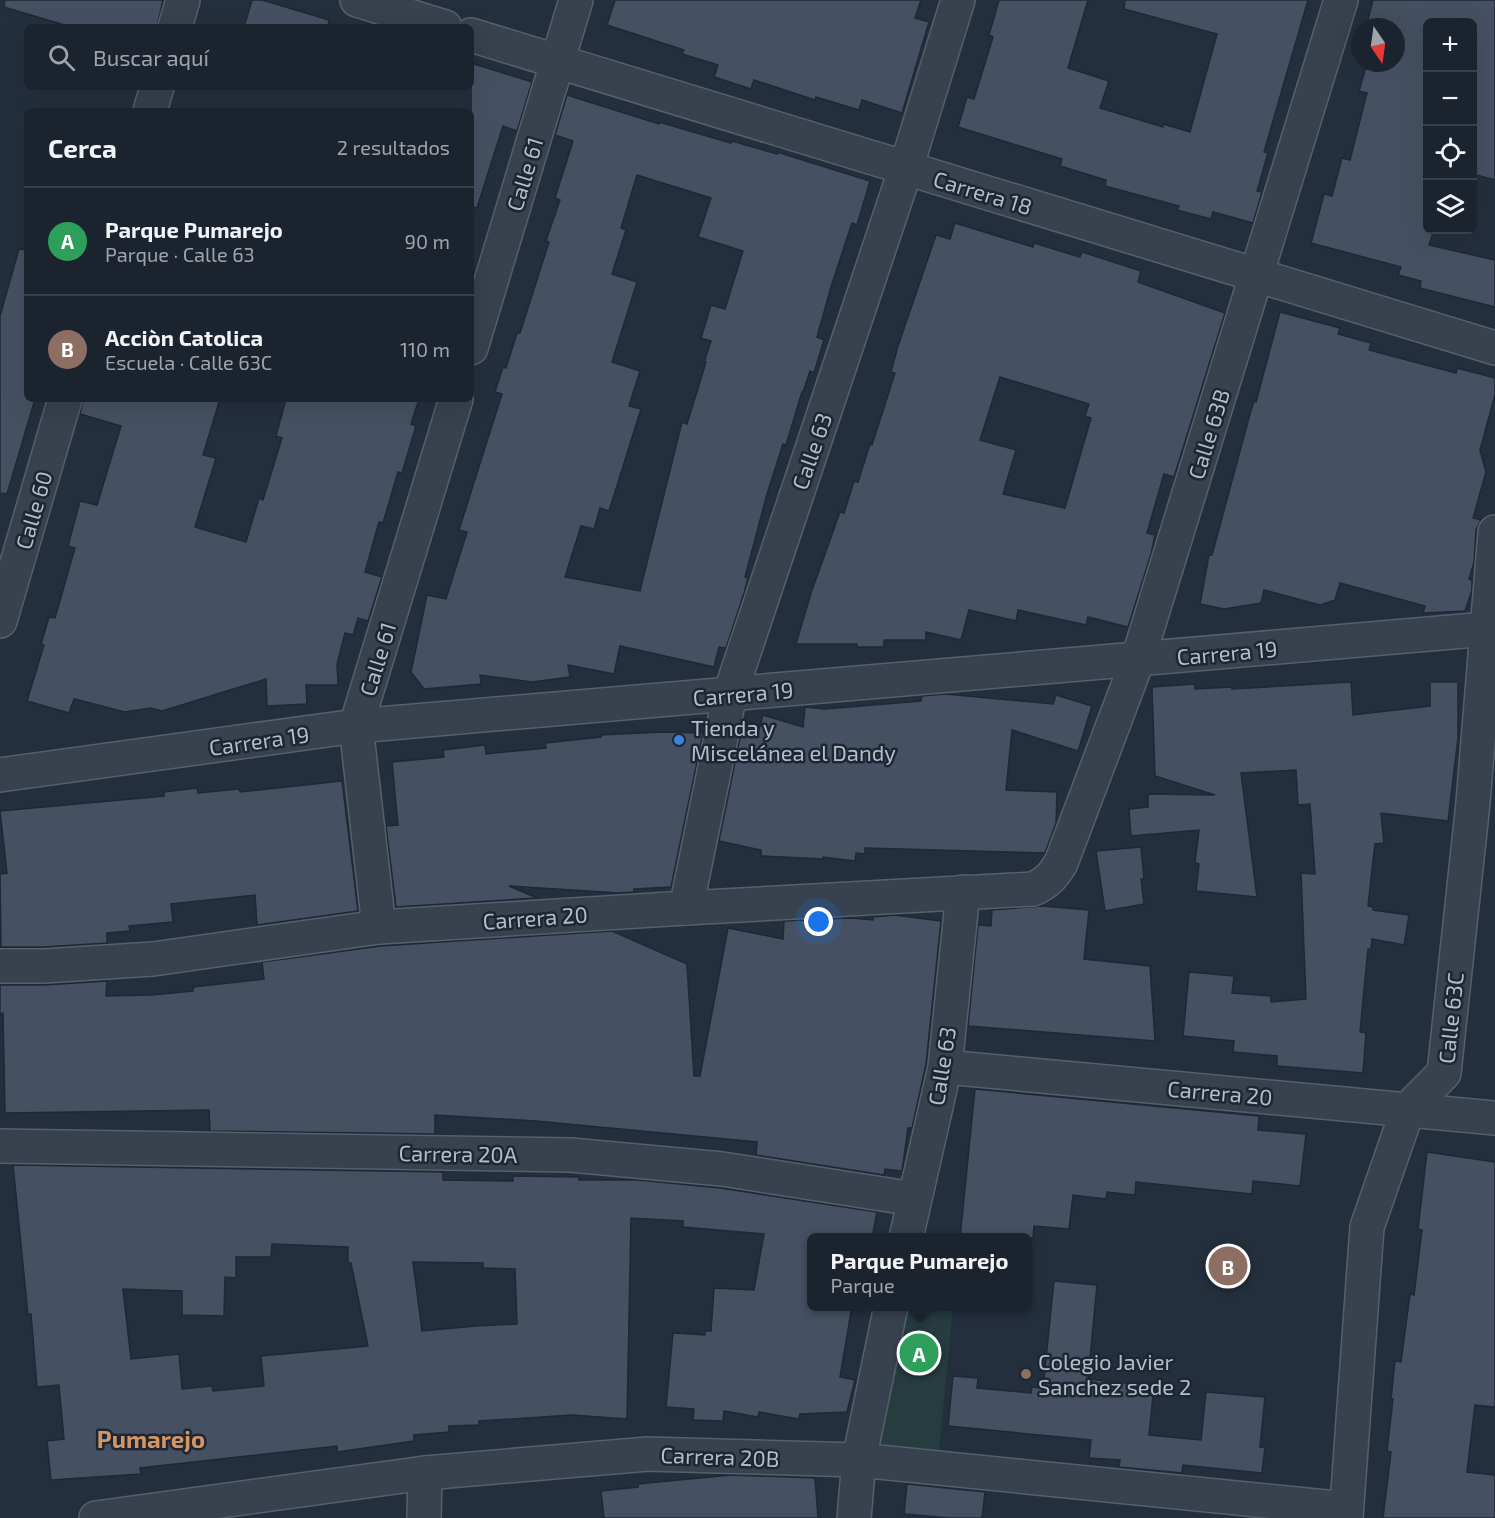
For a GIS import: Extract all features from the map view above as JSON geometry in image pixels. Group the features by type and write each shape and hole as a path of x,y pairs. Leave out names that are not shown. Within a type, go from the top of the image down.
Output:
{"street":[{"path":"176,24 183,0"},
{"path":"357,0 435,24"},
{"name":"Calle 61","path":"474,338 576,0"},
{"name":"Calle 63","path":"686,908 729,694 906,168 958,0"},
{"name":"Calle 63B","path":"1061,863 1138,659 1341,0"},
{"name":"Carrera 18","path":"474,36 1495,348"},
{"path":"151,108 156,90"},
{"name":"Calle 60","path":"0,621 64,402"},
{"name":"Calle 61","path":"379,927 356,726 455,402"},
{"name":"Calle 63C","path":"1346,1513 1367,1227 1408,1109 1444,1074 1484,805 1487,629 1495,532"},
{"name":"Carrera 19","path":"0,775 356,726 1487,629"},
{"name":"Carrera 20","path":"0,966 44,966 153,959 379,927 1033,889 1043,885 1052,877 1061,863"},
{"name":"Calle 63","path":"907,1233 945,1067 963,892"},
{"name":"Carrera 20","path":"945,1067 1495,1118"},
{"name":"Carrera 20A","path":"0,1146 571,1155 722,1169 914,1199"},
{"path":"854,1518 859,1460 890,1311"},
{"name":"Carrera 20B","path":"96,1518 425,1473 648,1454 859,1460 1346,1513"},
{"path":"424,1518 425,1473"}],"green space":[{"path":"898,1311 953,1311 939,1451 873,1443"}],"building":[{"path":"5,0 163,0 158,24 61,24 4,7"},
{"path":"252,0 262,0 329,20 328,24 245,24"},
{"path":"615,0 921,0 915,18 929,22 902,113 862,100 859,110 816,97 815,100 754,80 751,89 714,77 718,65 682,54 684,50 607,25"},
{"path":"999,0 1088,0 1068,68 1109,81 1100,108 1163,127 1163,124 1190,132 1217,34 1124,9 1125,0 1308,0 1264,152 1268,153 1257,191 1262,192 1253,223 1213,212 1211,219 1177,210 1179,206 1105,186 1106,180 1060,166 1062,159 958,127 967,97 974,99 993,37 989,35"},
{"path":"1373,0 1495,0 1495,180 1477,175 1477,18 1423,18 1423,234 1433,234 1429,245 1495,260 1495,307 1420,288 1421,281 1398,275 1401,267 1311,243 1324,194 1332,196 1342,158 1350,160 1367,93 1359,91 1364,72 1405,72 1405,18 1368,18"},
{"path":"474,64 532,82 517,131 503,126 477,208 474,208 474,108 471,108"},
{"path":"567,95 659,124 659,122 777,154 777,152 870,181 857,225 852,223 831,287 817,337 824,340 814,373 810,371 767,494 745,577 748,578 744,593 726,648 719,647 714,667 620,646 614,674 568,665 570,677 532,682 480,675 481,684 424,689 411,672 427,595 446,599 467,532 459,530 502,394 495,392 503,367 506,368 517,333 520,333 560,200 555,198 573,141 555,135","holes":["637,175 711,198 698,237 743,251 725,309 711,305 701,338 711,341 704,362 706,362 687,424 682,422 640,591 565,577 581,526 594,529 600,508 609,511 641,409 629,406 640,371 612,362 637,282 612,274 626,230 621,228"]},
{"path":"955,223 1033,247 1034,243 1080,257 1082,252 1141,271 1138,282 1225,313 1174,477 1164,474 1147,533 1155,535 1151,554 1128,627 1088,617 1086,625 1018,610 1016,621 969,610 961,640 926,632 926,640 884,640 884,647 857,647 857,644 796,644 811,593 840,512 844,513 854,481 858,482 870,444 872,445 895,373 891,372 898,346 936,235 950,239","holes":["1000,377 1089,404 1085,416 1091,418 1065,508 1003,494 1016,450 980,440"]},
{"path":"19,249 24,250 24,402 34,402 7,494 0,493 0,316"},
{"path":"1280,312 1340,328 1338,334 1371,343 1369,350 1456,373 1457,368 1495,378 1495,395 1480,450 1486,472 1473,518 1481,520 1476,530 1474,562 1469,579 1472,580 1472,590 1465,611 1423,613 1425,606 1340,583 1335,600 1320,605 1264,590 1261,603 1224,609 1200,604 1209,555 1212,555"},
{"path":"82,402 219,402 203,455 216,458 195,527 246,542 259,498 263,500 282,438 276,436 285,402 418,402 411,424 416,426 402,473 398,472 383,523 379,522 365,572 382,577 368,621 358,618 353,635 345,633 337,664 338,685 306,685 307,704 267,706 266,679 162,711 150,708 125,712 74,699 69,713 27,701 44,645 41,644 49,617 55,618 75,548 68,546 80,501 97,505 121,426 80,414"},
{"path":"1351,682 1353,715 1430,706 1430,682 1458,682 1458,738 1448,821 1381,813 1384,843 1375,844 1368,906 1373,907 1373,910 1409,915 1404,945 1372,939 1371,949 1368,949 1360,1032 1366,1033 1363,1073 1277,1066 1277,1056 1233,1052 1234,1041 1183,1036 1189,972 1234,976 1232,993 1271,996 1271,1002 1306,999 1301,873 1315,874 1310,804 1298,805 1296,770 1241,773 1257,897 1196,891 1199,864 1195,863 1199,830 1131,836 1129,809 1148,807 1148,794 1215,795 1155,776 1152,687 1195,684 1195,689 1232,687 1232,689"},
{"path":"945,694 1053,704 1056,695 1092,706 1078,751 1012,730 1006,790 1057,792 1056,823 1045,853 865,848 865,854 856,853 855,861 823,857 823,859 761,856 761,850 719,841 741,733 758,733 763,715 803,727 805,707 825,709 921,701 922,696"},
{"path":"703,733 671,887 634,889 634,892 619,893 509,886 537,898 396,907 386,826 398,825 392,762 444,757 443,750 485,745 486,754 546,748 545,743 601,737 601,735"},
{"path":"342,781 358,911 257,925 255,895 171,904 173,922 129,926 130,931 107,933 107,943 1,947 0,874 7,873 0,811 164,796 164,792 197,788 198,793 239,789 240,792"},
{"path":"1141,847 1144,904 1105,911 1096,851"},
{"path":"1042,906 1089,910 1084,959 1150,966 1155,1041 968,1026 978,925 991,926 992,910"},
{"path":"894,915 941,921 926,1064 912,1128 908,1128 902,1171 885,1169 884,1175 756,1155 757,1142 536,1121 435,1115 435,1134 210,1131 209,1110 5,1113 3,1013 0,1014 0,985 107,981 106,996 152,995 193,991 193,987 264,979 262,962 381,946 612,931 687,964 694,1076 700,1076 728,928 783,939 784,921 851,918 873,920 873,917"},
{"path":"975,1089 1259,1116 1258,1130 1306,1134 1300,1186 1253,1181 1252,1194 1136,1182 1135,1195 1107,1192 1106,1199 1073,1195 1069,1229 1034,1226 1033,1238 1032,1233 961,1233"},
{"path":"1427,1152 1495,1162 1495,1407 1475,1405 1467,1472 1495,1475 1495,1518 1383,1518 1391,1452 1387,1451 1395,1361 1401,1362 1410,1294 1414,1295 1422,1230 1418,1229"},
{"path":"13,1165 443,1172 443,1180 513,1181 513,1176 579,1177 579,1180 638,1180 720,1188 877,1212 873,1233 807,1233 807,1311 851,1311 840,1377 855,1380 847,1412 800,1414 799,1419 759,1412 758,1417 724,1411 723,1421 693,1420 694,1409 666,1407 673,1333 705,1335 705,1331 711,1331 714,1288 754,1290 764,1234 683,1227 683,1221 631,1218 627,1419 572,1415 479,1421 479,1425 449,1426 449,1432 414,1435 414,1441 337,1452 337,1446 140,1468 141,1474 51,1480 47,1441 64,1439 59,1385 37,1387 31,1314 28,1315","holes":["272,1244 348,1247 348,1263 351,1263 368,1346 261,1356 264,1386 213,1391 212,1386 182,1389 179,1354 131,1359 123,1289 182,1291 182,1315 224,1316 225,1277 236,1278 236,1257 271,1257","413,1262 483,1263 483,1268 515,1269 517,1324 422,1331"]},
{"path":"1054,1281 1097,1285 1088,1379 1154,1386 1149,1435 1201,1440 1206,1392 1265,1397 1260,1447 1265,1447 1262,1473 1183,1465 1182,1473 1119,1467 1120,1460 1089,1458 1091,1440 948,1426 953,1376 978,1378 977,1388 1031,1393 1032,1387 1043,1388"},
{"path":"731,1475 815,1478 818,1518 604,1518 601,1491 638,1487 638,1484"},
{"path":"907,1484 985,1492 982,1518 904,1514"}],"place":[{"name":"Tienda y Miscelánea el Dandy","path":"679,740"},
{"name":"Acciòn Catolica","path":"1228,1266"},
{"name":"Parque Pumarejo","path":"919,1353"},
{"name":"Colegio Javier Sanchez sede 2","path":"1026,1374"}],"district":[{"name":"Pumarejo","path":"151,1438"}]}
